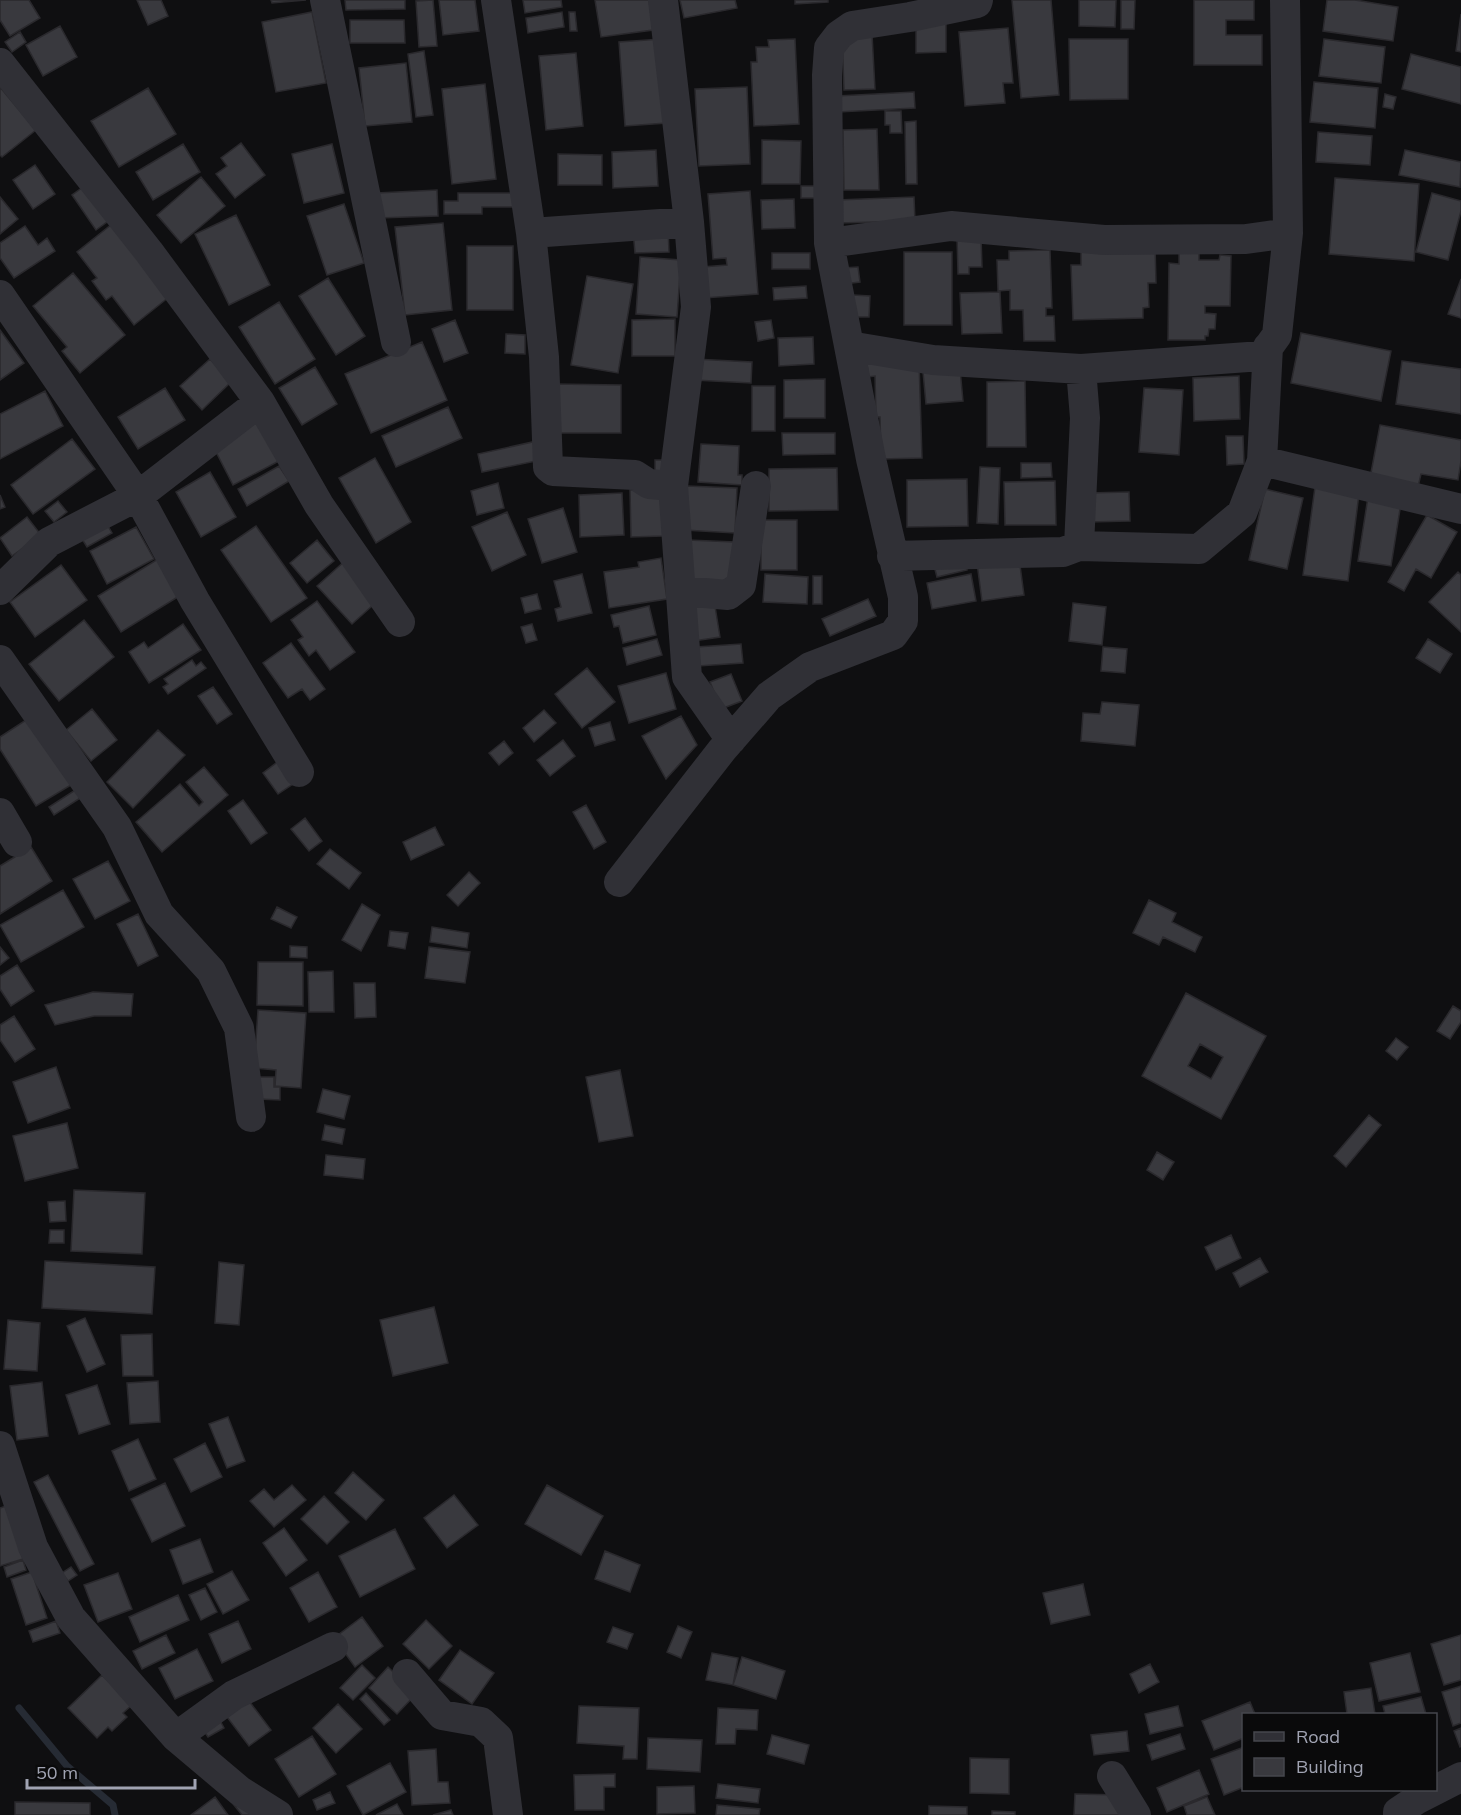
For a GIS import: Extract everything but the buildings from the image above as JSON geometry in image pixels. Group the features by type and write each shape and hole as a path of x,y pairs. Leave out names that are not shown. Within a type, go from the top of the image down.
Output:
{"street":[{"path":"325,0 396,342"},
{"path":"496,0 531,233 544,357 548,466 553,471 635,475 649,484 673,486"},
{"path":"663,0 689,222 696,307 673,486 687,677 731,740"},
{"path":"618,882 769,696 810,667 893,635 903,621 903,597 892,556 829,243 827,75 829,48 839,35 852,27 977,3 978,0"},
{"path":"849,346 933,360 1081,369 1262,356 1277,335 1288,233 1285,0"},
{"path":"0,63 149,252 260,402 319,505 400,622"},
{"path":"531,233 689,222"},
{"path":"829,243 951,226 1104,240 1246,239 1288,233"},
{"path":"0,295 138,496 195,601 299,772"},
{"path":"892,556 1063,552 1078,546 1199,549 1242,513 1262,461 1268,347"},
{"path":"1078,546 1085,418 1081,369"},
{"path":"0,590 49,542 138,496 260,402"},
{"path":"1262,461 1461,509"},
{"path":"681,591 728,595 741,585 756,486"},
{"path":"0,660 117,827 159,914 211,971 239,1028 251,1117"},
{"path":"0,813 17,842"},
{"path":"0,1446 33,1547 71,1618 176,1737 240,1791 278,1815"},
{"path":"176,1737 234,1695 333,1647"},
{"path":"407,1674 442,1715 481,1722 498,1738 508,1815"},
{"path":"1112,1776 1136,1815"},
{"path":"1437,1789 1461,1777"},
{"path":"1394,1814 1434,1791"}],"waterway":[{"path":"19,1708 67,1766 113,1805 115,1815"}]}
